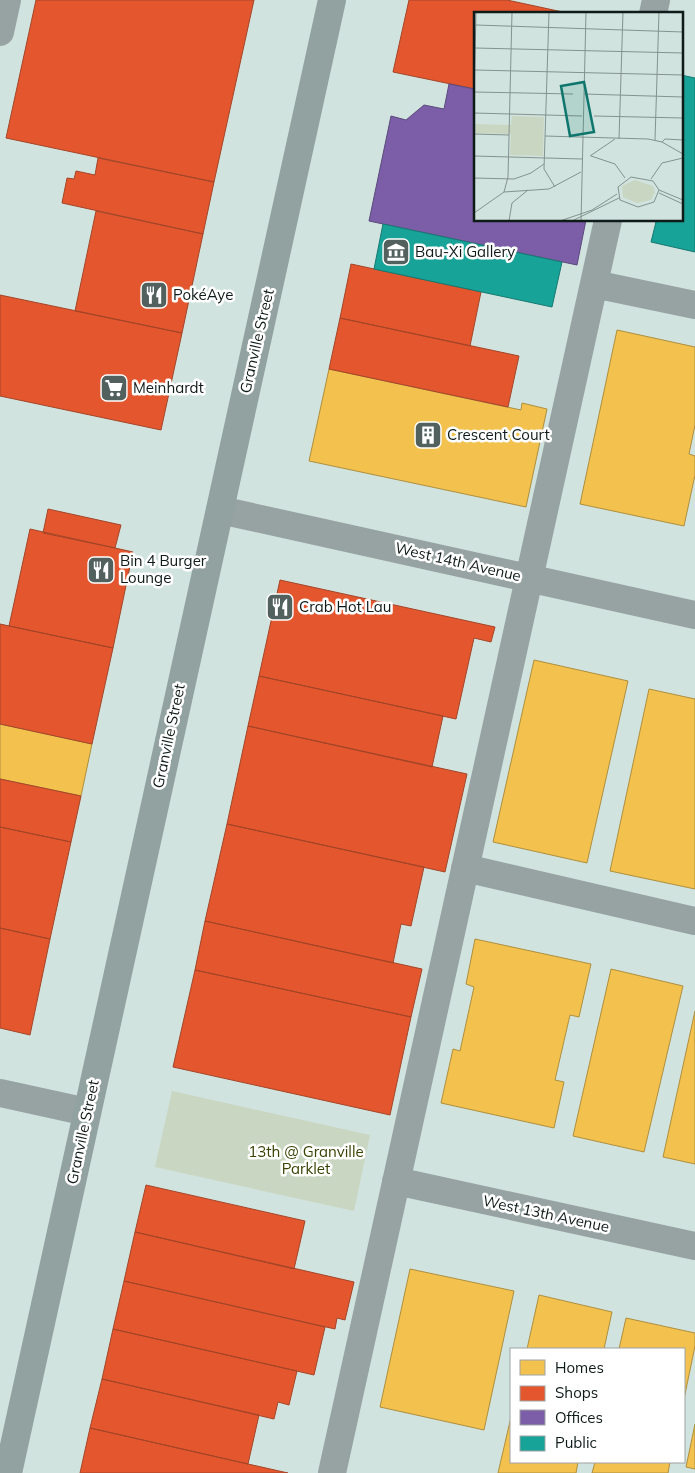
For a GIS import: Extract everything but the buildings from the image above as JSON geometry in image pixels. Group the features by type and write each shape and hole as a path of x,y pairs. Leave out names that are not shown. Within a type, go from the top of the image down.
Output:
{"highway":[{"name":"Granville Street","path":"8,1473 332,0"}],"street":[{"path":"0,32 7,0"},
{"path":"332,1473 608,221"},
{"path":"594,284 695,305"},
{"name":"West 14th Avenue","path":"220,510 695,615"},
{"path":"465,868 695,921"},
{"path":"0,1093 87,1112"},
{"name":"West 13th Avenue","path":"396,1181 695,1246"}],"green space":[{"name":"13th @ Granville Parklet","path":"172,1091 370,1135 354,1211 155,1167"}],"place":[{"name":"Bau-Xi Gallery","path":"396,252"},
{"name":"PokéAye","path":"154,295"},
{"name":"Meinhardt","path":"114,388"},
{"name":"Crescent Court","path":"428,435"},
{"name":"Bin 4 Burger Lounge","path":"101,570"},
{"name":"Crab Hot Lau","path":"280,607"}]}
